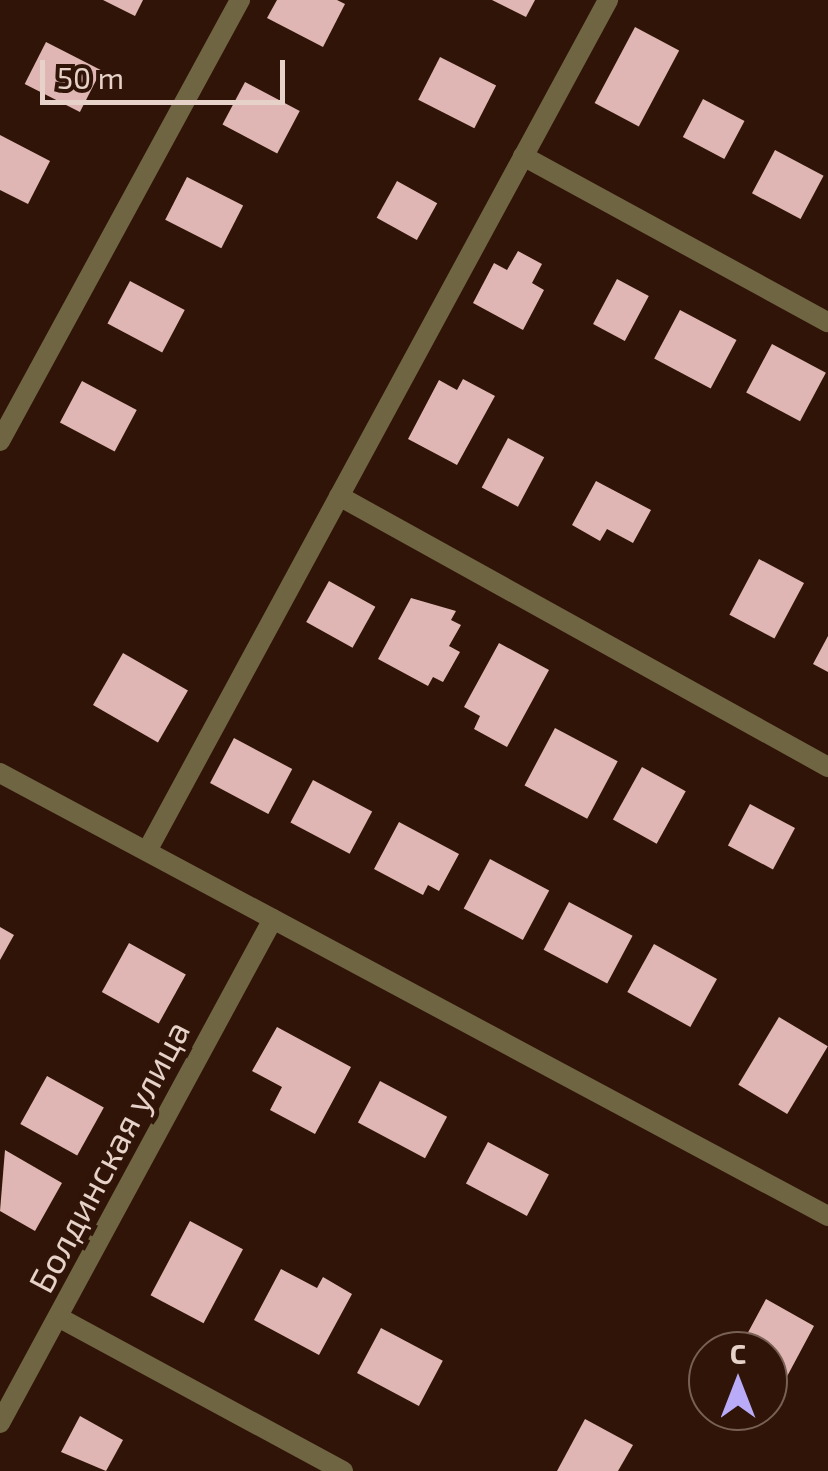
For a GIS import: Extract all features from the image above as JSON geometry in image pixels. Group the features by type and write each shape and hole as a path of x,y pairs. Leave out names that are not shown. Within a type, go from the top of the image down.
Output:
{"street":[{"path":"0,441 240,0"},
{"path":"147,851 608,0"},
{"path":"523,156 828,322"},
{"path":"339,496 828,767"},
{"path":"0,772 828,1216"},
{"name":"Болдинская улица","path":"0,1423 273,919"},
{"path":"58,1316 343,1471"}],"building":[{"path":"103,0 143,0 135,16"},
{"path":"277,0 337,0 345,4 323,47 267,18"},
{"path":"492,0 535,0 526,17"},
{"path":"635,27 679,50 639,126 595,103"},
{"path":"46,42 101,70 80,112 25,84"},
{"path":"440,57 496,86 474,128 418,100"},
{"path":"245,82 300,111 277,153 222,124"},
{"path":"703,99 744,121 724,159 683,137"},
{"path":"0,135 50,161 28,204 0,190"},
{"path":"775,150 824,176 801,219 752,193"},
{"path":"187,177 243,206 221,248 165,220"},
{"path":"397,181 437,203 417,240 377,218"},
{"path":"518,251 542,264 532,283 544,290 523,330 473,303 494,263 507,270"},
{"path":"617,279 649,296 625,341 593,324"},
{"path":"130,281 185,310 162,352 107,323"},
{"path":"680,310 737,340 711,389 654,359"},
{"path":"772,344 826,373 800,421 746,393"},
{"path":"463,379 495,396 457,465 408,439 439,380 457,390"},
{"path":"82,381 137,410 115,452 60,422"},
{"path":"508,438 544,457 518,507 482,487"},
{"path":"596,481 651,510 633,543 607,529 600,541 572,525"},
{"path":"759,559 804,583 774,639 729,615"},
{"path":"329,581 375,607 353,648 306,622"},
{"path":"411,598 456,611 451,620 461,625 449,646 460,652 443,682 433,677 428,686 378,659"},
{"path":"828,636 828,672 813,664"},
{"path":"499,643 549,670 507,747 474,729 480,716 464,707"},
{"path":"123,653 188,690 158,742 93,705"},
{"path":"555,728 618,761 587,819 524,785"},
{"path":"234,738 292,769 268,814 210,783"},
{"path":"642,767 686,791 657,844 613,819"},
{"path":"313,780 372,811 350,854 290,822"},
{"path":"750,804 795,828 773,869 728,845"},
{"path":"399,822 459,854 439,891 428,885 423,895 374,869"},
{"path":"490,859 549,890 523,940 464,908"},
{"path":"569,902 633,936 607,983 544,950"},
{"path":"0,927 14,935 0,960"},
{"path":"129,943 186,975 159,1023 102,992"},
{"path":"654,944 717,979 690,1027 627,992"},
{"path":"779,1017 828,1046 787,1114 738,1085"},
{"path":"277,1027 351,1067 315,1134 270,1110 282,1087 252,1071"},
{"path":"47,1076 104,1108 77,1156 20,1124"},
{"path":"380,1081 447,1117 425,1158 358,1122"},
{"path":"488,1142 549,1174 527,1216 466,1183"},
{"path":"5,1150 62,1183 35,1231 0,1211"},
{"path":"190,1221 243,1249 204,1323 151,1295"},
{"path":"281,1269 317,1288 323,1277 352,1294 319,1355 254,1320"},
{"path":"766,1299 814,1326 788,1375 788,1331 749,1331"},
{"path":"381,1328 443,1361 419,1406 357,1373"},
{"path":"80,1416 123,1440 106,1471 61,1452"},
{"path":"585,1419 633,1445 618,1471 557,1471"}]}
